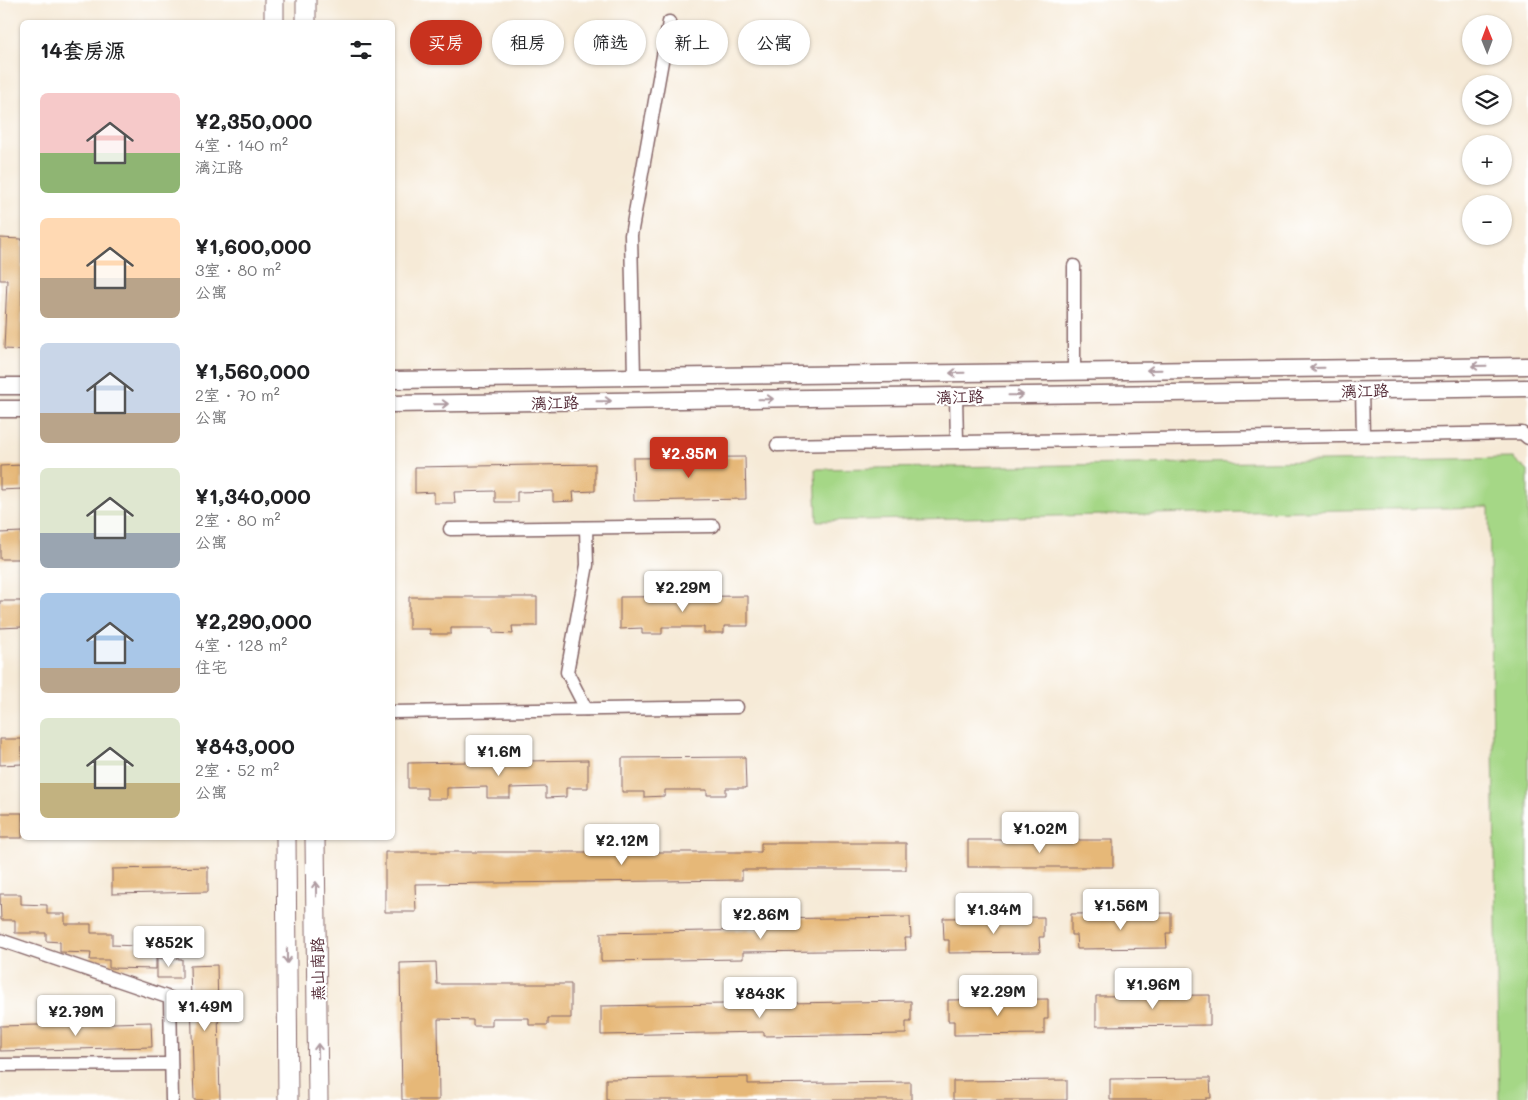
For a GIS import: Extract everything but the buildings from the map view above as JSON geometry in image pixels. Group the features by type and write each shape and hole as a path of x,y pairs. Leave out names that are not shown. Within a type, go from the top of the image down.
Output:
{"main road":[{"path":"274,0 274,20"},
{"path":"306,0 306,20"},
{"name":"燕山南路","path":"286,840 288,1100"},
{"name":"燕山南路","path":"315,840 318,1100"},
{"path":"286,918 316,918"}],"street":[{"path":"634,377 631,235 661,65"},
{"path":"1074,266 1074,371"},
{"name":"漓江路","path":"395,380 1528,366"},
{"path":"0,386 20,386"},
{"name":"漓江路","path":"395,404 1528,388"},
{"path":"1362,390 1363,435"},
{"path":"956,396 957,442"},
{"path":"0,409 20,409"},
{"path":"777,445 1522,433 1528,438"},
{"path":"450,529 713,526"},
{"path":"586,528 587,565 566,672 586,709"},
{"path":"395,712 737,707"},
{"path":"0,940 170,998 172,1100"},
{"path":"0,1065 171,1064"}],"green space":[{"path":"1513,458 1528,471 1528,1100 1499,1100 1489,507 817,521 815,469"}]}
